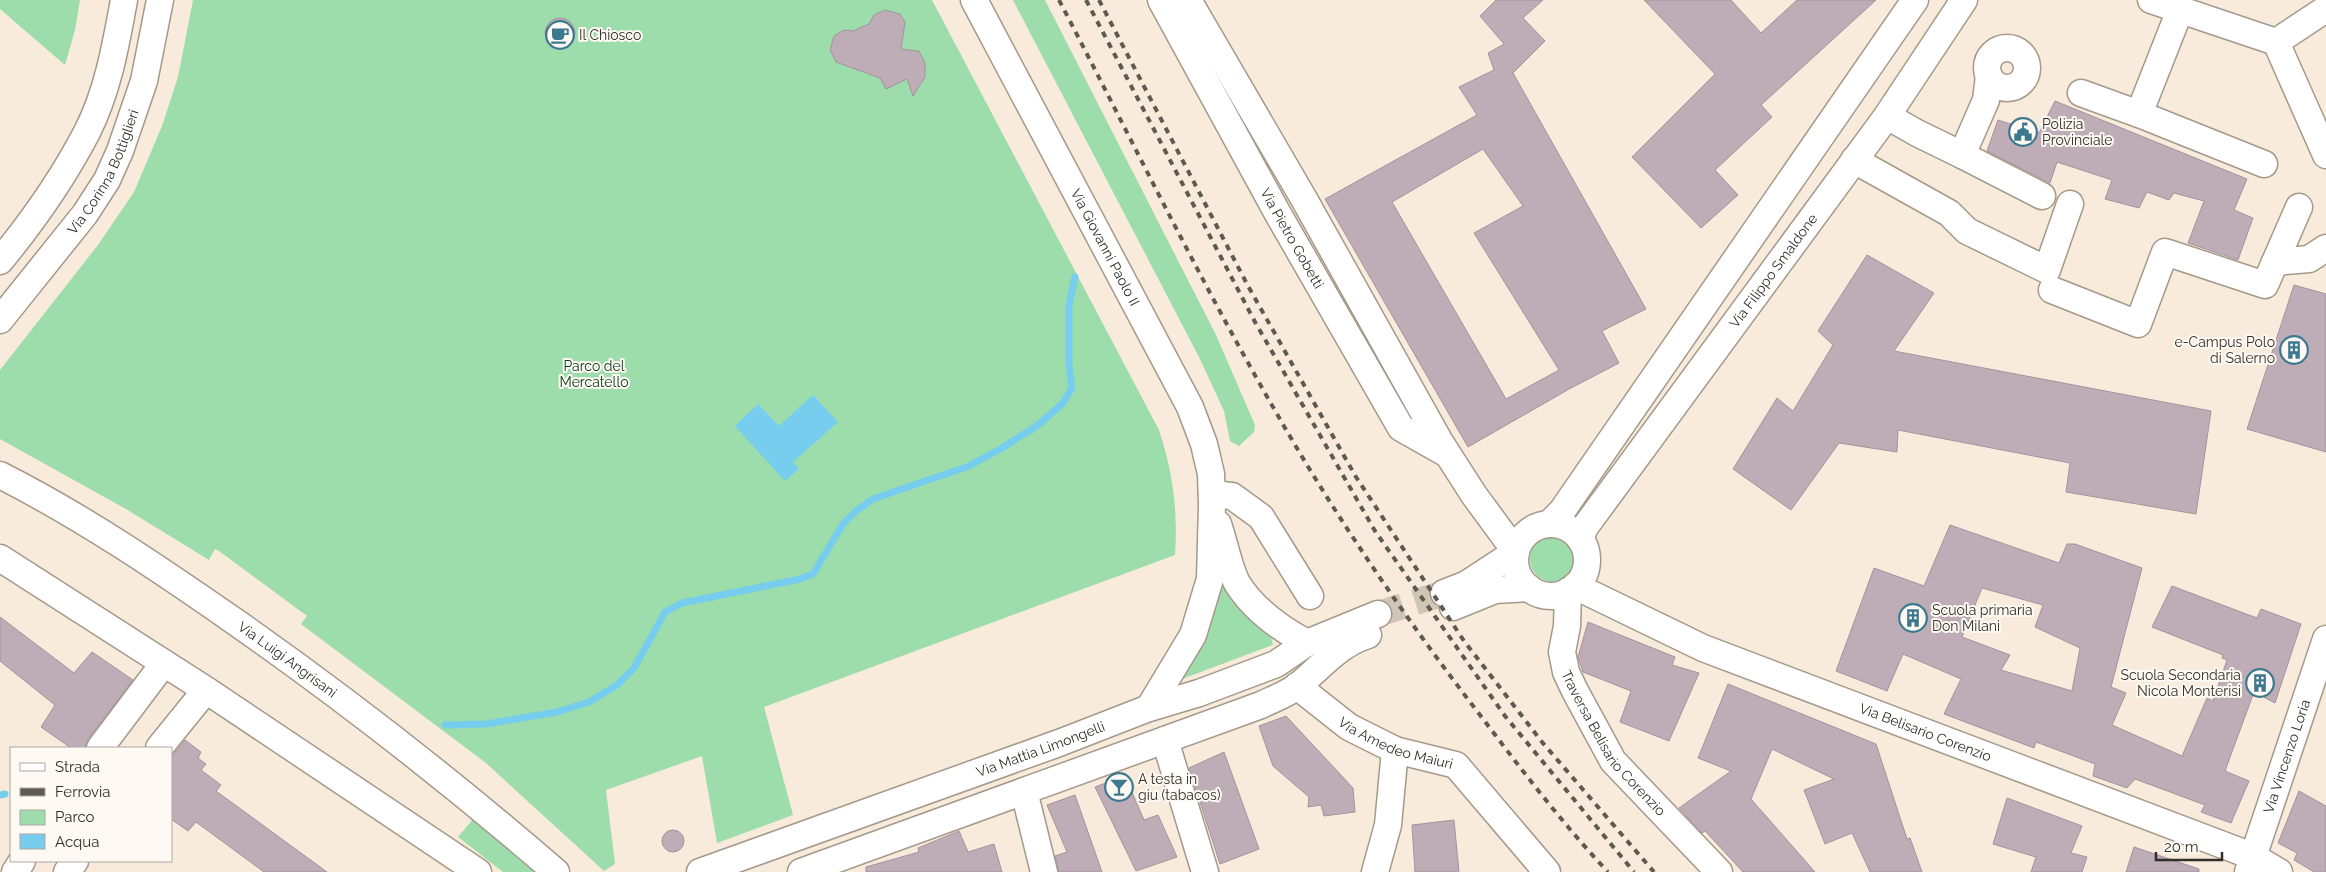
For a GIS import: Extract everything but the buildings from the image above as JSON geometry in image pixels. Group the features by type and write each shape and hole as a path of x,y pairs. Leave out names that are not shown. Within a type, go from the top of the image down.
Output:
{"street":[{"path":"0,261 52,192 88,131 106,83 124,0"},
{"name":"Via Corinna Bottiglieri","path":"0,320 86,214 107,180 120,151 144,81 160,0"},
{"name":"Via Giovanni Paolo II","path":"974,0 1190,407 1204,444 1211,474 1210,579 1201,613 1184,653 1149,708"},
{"name":"Via Pietro Gobetti","path":"1161,0 1284,224 1401,428 1448,454"},
{"name":"Via Pietro Gobetti","path":"1188,0 1310,209 1448,454 1474,495 1516,552"},
{"path":"1549,524 1562,511 1915,0"},
{"name":"Via Filippo Smaldone","path":"1580,539 1585,527 1887,116 1964,0"},
{"path":"2151,0 2276,42 2326,155"},
{"path":"2276,42 2326,9"},
{"path":"2139,114 2180,10"},
{"path":"1962,155 1986,100 1989,76"},
{"path":"2081,93 2264,164"},
{"path":"1887,116 2042,196"},
{"path":"1854,160 1949,213 1967,231 2047,270 2070,204"},
{"path":"2052,290 2138,324 2165,252 2265,285 2299,207"},
{"path":"1284,224 1310,209"},
{"path":"2275,262 2309,259 2326,248"},
{"name":"Via Luigi Angrisani","path":"0,475 103,534 178,582 279,653 379,726 473,801 556,872"},
{"path":"0,488 11,487 34,494"},
{"path":"1212,499 1232,496 1261,517 1310,596"},
{"name":"Via Giovanni Paolo II","path":"1212,499 1237,582 1252,602 1280,628 1307,643"},
{"path":"1549,524 1560,525 1572,531 1580,539 1585,548 1586,564 1582,578 1572,589 1554,595 1540,594 1529,588 1518,573 1516,552 1520,541 1528,533 1538,527 1549,524"},
{"path":"1516,552 1467,584 1448,600 1496,590 1529,588"},
{"path":"0,558 206,690 478,872"},
{"name":"Via Belisario Corenzio","path":"1572,589 1703,648 2250,864 2279,872"},
{"name":"Traversa Belisario Corenzio","path":"1572,589 1562,652 1566,672 1575,691 1613,761 1719,872"},
{"name":"Via Mattia Limongelli","path":"700,872 1059,743 1149,708 1276,664 1307,643 1383,621 1352,640 1328,658 1297,686 1260,705 801,872"},
{"name":"Via Vincenzo Loria","path":"2250,864 2322,669 2326,639"},
{"path":"101,747 164,663"},
{"name":"Via Amedeo Maiuri","path":"1297,686 1349,727 1395,750 1456,765 1547,872"},
{"path":"159,747 206,690"},
{"path":"1164,740 1205,872"},
{"path":"1375,872 1388,825 1395,750"},
{"path":"1024,791 1044,872"}],"green space":[{"path":"0,0 80,0 75,30 65,65 0,9"},
{"name":"Parco del Mercatello","path":"193,0 932,0 1159,430 1168,461 1173,492 1176,523 1175,555 764,707 793,815 717,843 702,756 606,790 615,864 604,871 486,763 301,624 307,616 219,551 215,549 209,560 126,509 0,439 0,370 98,245 134,192 162,126 178,77"},
{"path":"1013,0 1045,0 1216,335 1255,425 1254,432 1239,446 1230,441 1224,411 1200,359"},
{"path":"1553,536 1566,540 1572,546 1576,559 1572,572 1566,578 1553,582 1540,578 1534,572 1530,559 1534,546 1540,540"},
{"path":"1224,572 1270,633 1273,645 1174,682"},
{"path":"474,818 538,872 503,872 458,837"}],"water":[{"path":"813,395 838,422 793,462 799,469 785,481 735,426 758,404 779,426"}],"waterway":[{"path":"445,725 487,724 557,712 589,702 617,685 634,668 665,612 682,603 800,579 813,574 843,524 856,511 873,499 969,466 1038,425 1063,403 1072,388 1069,365 1069,305 1075,277"},
{"path":"0,795 5,794"}],"tunnel":[{"path":"1378,614 1444,593"}],"railway":[{"path":"1059,0 1220,312 1277,414 1324,492 1373,568 1452,679 1542,795 1608,872"},
{"path":"1086,0 1255,322 1375,531 1505,716 1634,872"},
{"path":"1099,0 1248,286 1356,477 1464,641 1542,742 1654,872"}],"place":[{"name":"Il Chiosco","path":"560,35"},
{"name":"Polizia Provinciale","path":"2023,132"},
{"name":"e-Campus Polo di Salerno","path":"2294,350"},
{"name":"Scuola primaria Don Milani","path":"1913,618"},
{"name":"Scuola Secondaria Nicola Monterisi","path":"2260,683"},
{"name":"A testa in giu (tabacos)","path":"1119,787"}]}
